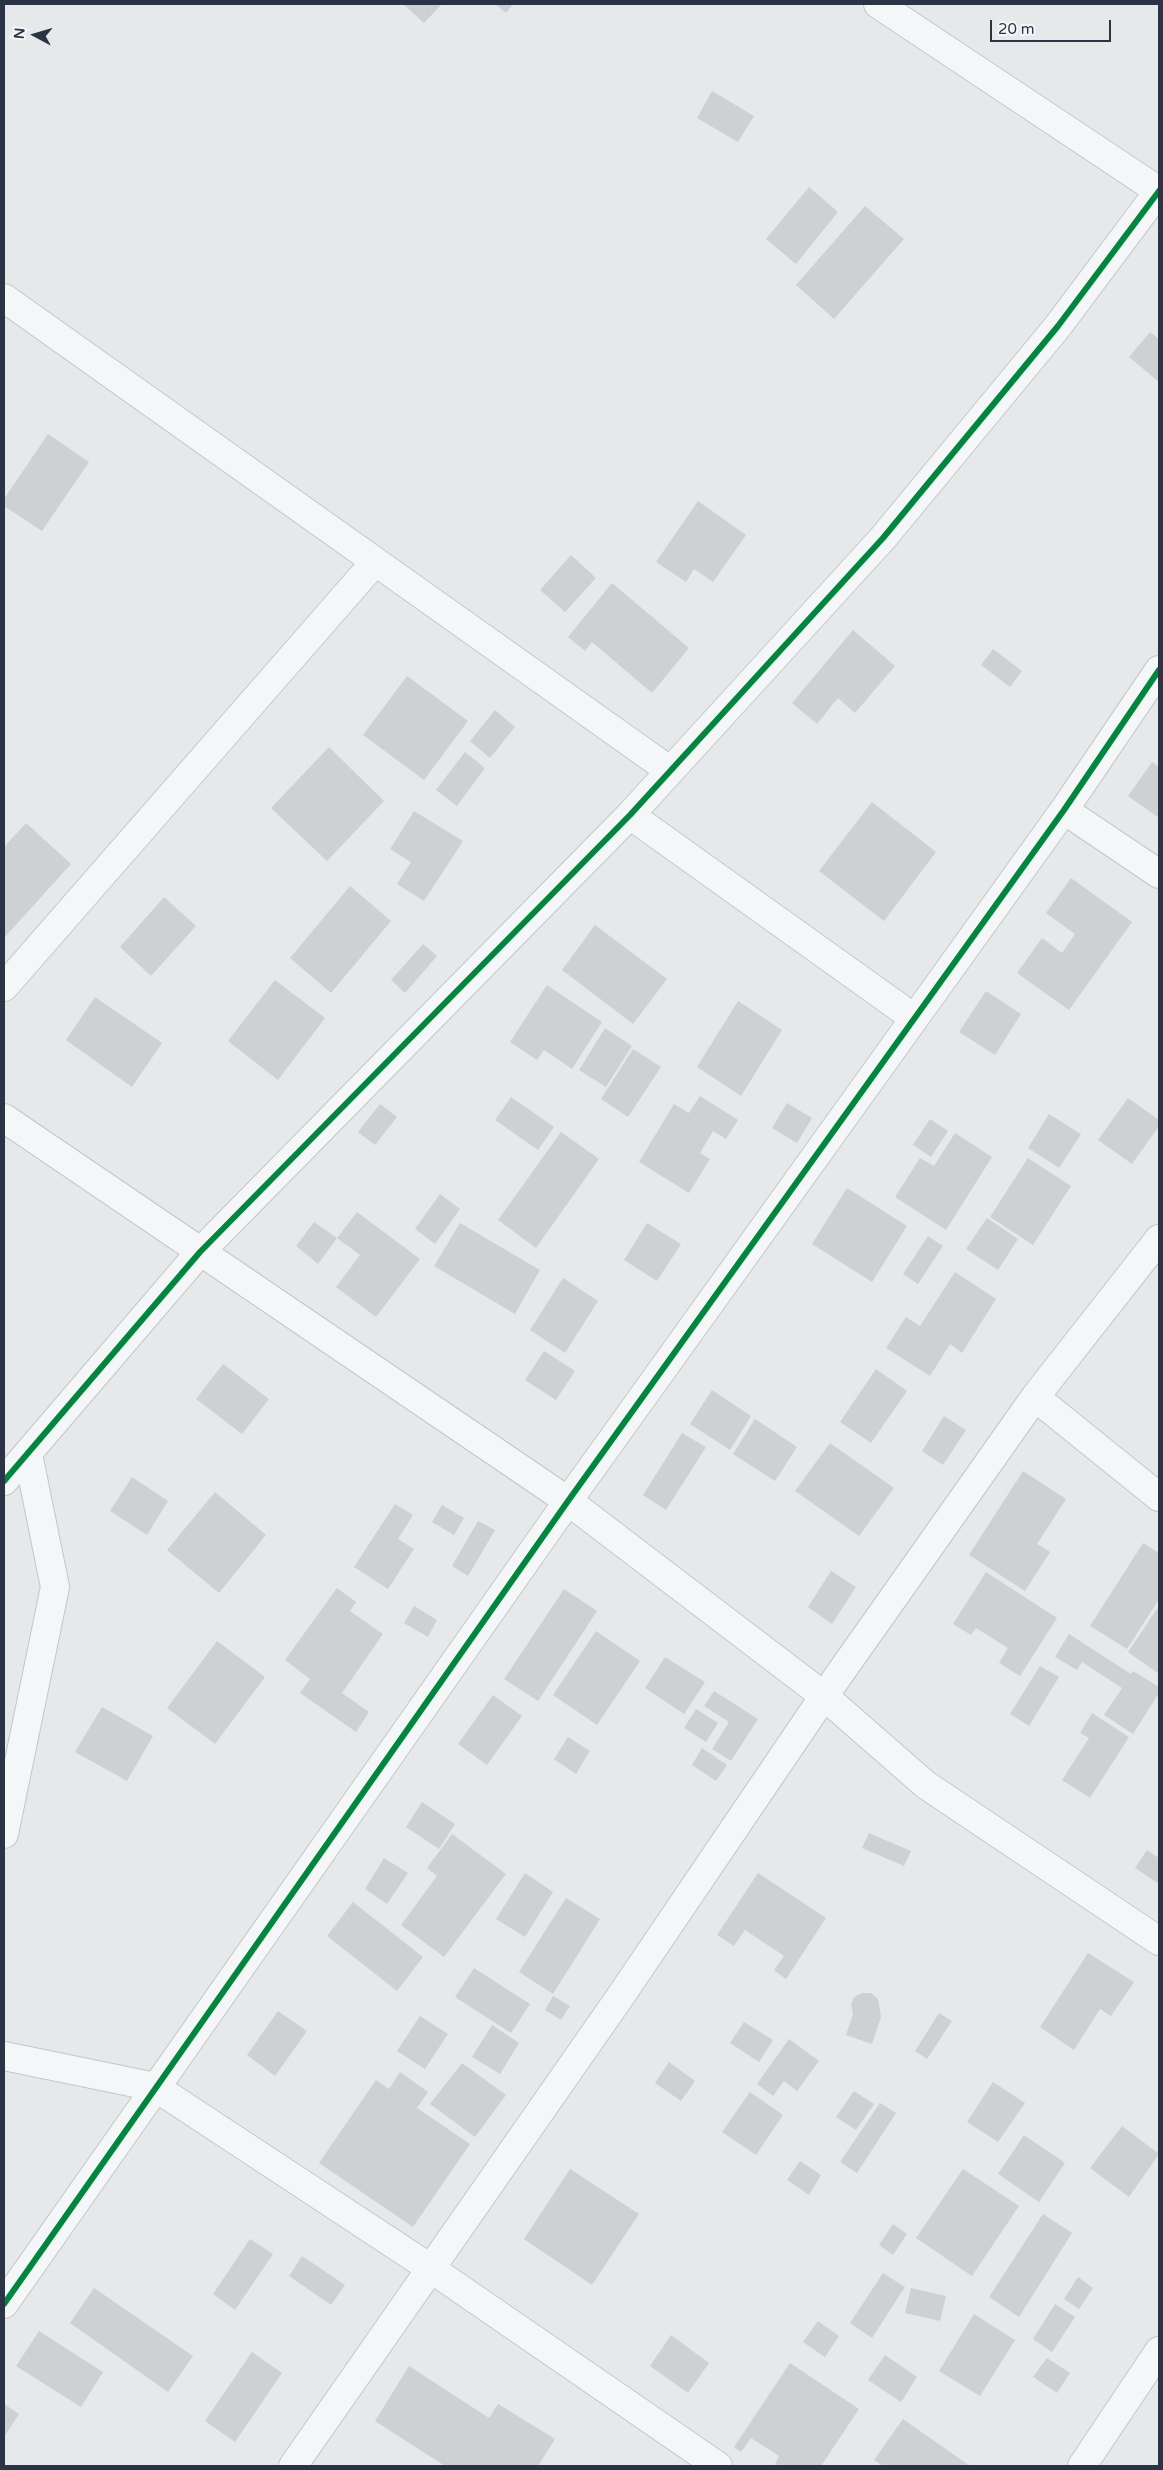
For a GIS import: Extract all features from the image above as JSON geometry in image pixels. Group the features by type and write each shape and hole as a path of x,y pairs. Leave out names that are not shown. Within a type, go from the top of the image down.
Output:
{"street":[{"path":"4,1481 200,1252 630,815 669,770 883,538 1058,326 1159,191 878,4"},
{"path":"4,298 669,770"},
{"path":"4,987 374,562"},
{"path":"4,2304 568,1501 1064,810 1159,670"},
{"path":"1064,810 1159,874"},
{"path":"630,815 914,1018"},
{"path":"4,1118 568,1501 824,1696 926,1785 1159,1941"},
{"path":"293,2466 615,2006 824,1696 1035,1397 1159,1240"},
{"path":"1035,1397 1159,1497"},
{"path":"4,1834 55,1587 28,1454"},
{"path":"4,2056 155,2087 430,2268 685,2457 718,2466"},
{"path":"1082,2466 1159,2351"}],"building":[{"path":"403,4 442,4 424,23"},
{"path":"495,4 513,4 506,13"},
{"path":"712,91 754,116 738,142 697,118"},
{"path":"809,187 838,212 796,264 766,239"},
{"path":"865,206 904,239 834,319 796,285"},
{"path":"1150,332 1159,339 1159,382 1129,357"},
{"path":"48,434 89,462 42,531 4,506 4,499"},
{"path":"698,501 746,535 713,582 694,569 686,582 656,562"},
{"path":"571,555 596,578 565,612 540,590"},
{"path":"612,583 689,648 652,693 592,642 585,651 568,637"},
{"path":"853,630 895,666 855,713 838,698 817,724 792,703"},
{"path":"993,649 1022,671 1010,687 981,665"},
{"path":"407,676 468,721 424,780 363,735"},
{"path":"495,710 515,727 490,758 470,741"},
{"path":"329,747 384,801 327,861 271,808"},
{"path":"465,752 485,768 457,806 436,790"},
{"path":"1152,762 1159,767 1159,818 1128,796"},
{"path":"872,802 936,852 884,921 819,871"},
{"path":"414,811 463,841 424,901 397,884 411,862 390,849"},
{"path":"26,823 71,864 4,938 4,847"},
{"path":"1071,878 1132,922 1069,1010 1017,973 1042,938 1062,953 1075,934 1046,913"},
{"path":"350,886 391,921 331,993 290,958"},
{"path":"164,897 196,926 151,976 120,947"},
{"path":"595,925 667,979 633,1024 562,970"},
{"path":"423,944 437,956 405,993 391,980"},
{"path":"275,980 325,1018 278,1080 228,1041"},
{"path":"547,985 602,1022 572,1069 544,1050 537,1060 510,1042"},
{"path":"986,991 1021,1014 995,1055 959,1032"},
{"path":"95,997 162,1043 132,1087 66,1040"},
{"path":"738,1001 782,1030 741,1096 697,1067"},
{"path":"605,1028 632,1046 606,1087 579,1070"},
{"path":"633,1049 661,1067 628,1117 601,1099"},
{"path":"700,1096 738,1120 726,1139 713,1131 700,1153 710,1159 689,1193 639,1162 674,1104 689,1113"},
{"path":"511,1097 554,1127 538,1150 495,1120"},
{"path":"1128,1098 1159,1120 1159,1126 1132,1164 1098,1140"},
{"path":"787,1103 812,1118 797,1143 772,1128"},
{"path":"380,1104 397,1117 375,1145 358,1132"},
{"path":"1049,1114 1081,1134 1059,1168 1028,1148"},
{"path":"930,1119 948,1131 931,1157 913,1145"},
{"path":"561,1132 599,1159 536,1248 498,1220"},
{"path":"955,1133 992,1157 946,1230 895,1197 920,1158 934,1166"},
{"path":"1028,1158 1071,1186 1033,1245 990,1217"},
{"path":"847,1188 907,1226 872,1282 812,1244"},
{"path":"440,1194 460,1209 435,1244 415,1229"},
{"path":"357,1212 420,1259 376,1317 336,1287 360,1255 337,1238"},
{"path":"987,1218 1018,1239 998,1270 966,1249"},
{"path":"314,1222 337,1238 318,1264 296,1246"},
{"path":"460,1223 540,1270 515,1314 434,1266"},
{"path":"647,1223 681,1244 657,1281 624,1260"},
{"path":"928,1236 943,1246 918,1284 903,1274"},
{"path":"955,1272 996,1299 962,1353 950,1344 930,1376 886,1348 906,1317 920,1326"},
{"path":"563,1278 598,1301 565,1353 530,1330"},
{"path":"544,1351 575,1371 556,1400 525,1380"},
{"path":"223,1364 269,1399 242,1434 196,1399"},
{"path":"876,1369 907,1391 871,1443 840,1422"},
{"path":"712,1390 751,1416 730,1450 690,1424"},
{"path":"944,1416 966,1430 943,1465 922,1451"},
{"path":"755,1419 797,1447 775,1481 733,1454"},
{"path":"682,1433 706,1447 666,1510 643,1495"},
{"path":"830,1443 894,1488 859,1536 795,1491"},
{"path":"1023,1471 1066,1499 1037,1544 1050,1552 1025,1591 969,1555"},
{"path":"132,1477 168,1501 147,1535 110,1511"},
{"path":"215,1492 266,1535 219,1593 167,1550"},
{"path":"395,1504 413,1515 398,1539 414,1549 388,1589 354,1567"},
{"path":"442,1505 464,1518 454,1535 432,1522"},
{"path":"478,1521 495,1530 468,1576 452,1566"},
{"path":"1143,1543 1159,1553 1159,1599 1127,1649 1090,1626"},
{"path":"831,1571 856,1587 832,1624 808,1607"},
{"path":"986,1572 1057,1618 1020,1676 999,1663 1008,1648 976,1628 971,1635 953,1624"},
{"path":"337,1588 356,1602 350,1611 383,1634 342,1693 369,1712 356,1732 300,1693 310,1679 285,1660"},
{"path":"564,1589 597,1611 538,1701 504,1679"},
{"path":"414,1606 437,1620 428,1637 404,1623"},
{"path":"1159,1606 1159,1674 1128,1652"},
{"path":"596,1631 640,1661 597,1725 553,1695"},
{"path":"1069,1634 1131,1674 1133,1671 1159,1687 1159,1693 1133,1734 1104,1715 1122,1688 1082,1662 1077,1670 1055,1657"},
{"path":"217,1641 265,1677 215,1744 167,1708"},
{"path":"665,1657 705,1682 684,1714 645,1688"},
{"path":"1040,1666 1059,1677 1029,1726 1010,1714"},
{"path":"714,1691 758,1719 731,1761 712,1749 729,1722 704,1706"},
{"path":"493,1695 522,1716 487,1765 458,1744"},
{"path":"102,1707 153,1736 127,1781 75,1752"},
{"path":"696,1709 718,1723 706,1742 684,1728"},
{"path":"1092,1713 1129,1737 1090,1798 1062,1780 1089,1738 1080,1733"},
{"path":"568,1737 590,1751 576,1774 554,1759"},
{"path":"702,1748 727,1765 716,1781 692,1765"},
{"path":"422,1802 455,1824 439,1849 406,1827"},
{"path":"869,1833 911,1851 904,1866 862,1848"},
{"path":"452,1834 506,1874 444,1957 401,1925 437,1876 427,1868"},
{"path":"1147,1850 1159,1858 1159,1884 1135,1868"},
{"path":"384,1858 408,1873 387,1904 365,1889"},
{"path":"525,1873 553,1892 525,1937 496,1919"},
{"path":"758,1873 826,1918 786,1979 774,1970 784,1956 745,1930 734,1946 717,1935"},
{"path":"566,1898 600,1919 553,1994 519,1972"},
{"path":"353,1902 423,1957 397,1991 327,1936"},
{"path":"1088,1953 1134,1982 1111,2016 1100,2009 1074,2050 1040,2027"},
{"path":"474,1968 530,2004 511,2033 455,1997"},
{"path":"862,1993 871,1993 878,1999 881,2017 872,2044 846,2035 853,2014 851,2005 854,1997"},
{"path":"553,1996 570,2006 561,2020 545,2010"},
{"path":"278,2011 307,2031 275,2076 247,2055"},
{"path":"939,2013 952,2021 927,2059 915,2051"},
{"path":"420,2016 448,2034 425,2069 397,2051"},
{"path":"744,2022 773,2040 759,2062 730,2043"},
{"path":"492,2025 519,2043 500,2074 472,2057"},
{"path":"789,2039 819,2061 797,2091 784,2081 773,2096 757,2084"},
{"path":"669,2062 695,2081 681,2101 655,2083"},
{"path":"462,2063 506,2095 475,2137 430,2104"},
{"path":"400,2072 428,2092 417,2108 470,2144 413,2227 319,2163 376,2080 389,2089"},
{"path":"993,2082 1025,2103 998,2142 967,2122"},
{"path":"854,2091 874,2104 856,2130 836,2117"},
{"path":"750,2092 783,2115 756,2155 722,2132"},
{"path":"880,2103 896,2113 857,2173 840,2162"},
{"path":"1122,2126 1159,2154 1129,2197 1090,2168"},
{"path":"1024,2135 1065,2163 1039,2202 998,2174"},
{"path":"800,2161 821,2175 809,2195 787,2180"},
{"path":"570,2169 639,2214 592,2285 524,2239"},
{"path":"963,2169 1019,2206 972,2276 916,2238"},
{"path":"1043,2214 1072,2233 1019,2317 989,2297"},
{"path":"893,2224 907,2234 893,2255 879,2245"},
{"path":"250,2239 273,2254 235,2310 213,2294"},
{"path":"302,2256 345,2285 331,2305 289,2276"},
{"path":"883,2273 905,2287 872,2338 850,2323"},
{"path":"1078,2277 1093,2288 1079,2309 1064,2299"},
{"path":"94,2288 193,2356 168,2392 70,2323"},
{"path":"911,2288 946,2296 940,2321 905,2313"},
{"path":"1055,2304 1075,2317 1052,2352 1033,2339"},
{"path":"974,2314 1015,2340 980,2396 939,2371"},
{"path":"818,2321 839,2336 825,2357 803,2342"},
{"path":"39,2331 103,2372 81,2407 16,2366"},
{"path":"671,2335 709,2363 688,2393 650,2366"},
{"path":"252,2352 282,2373 235,2442 205,2421"},
{"path":"885,2355 917,2377 901,2402 868,2380"},
{"path":"1047,2358 1070,2373 1057,2393 1033,2377"},
{"path":"790,2363 859,2409 821,2466 779,2466 775,2464 779,2456 751,2438 741,2452 734,2447"},
{"path":"409,2366 489,2418 498,2404 555,2439 538,2466 445,2466 375,2421"},
{"path":"4,2404 19,2414 4,2437"},
{"path":"903,2419 970,2466 883,2466 874,2460"}],"cycle path":[{"path":"4,1481 200,1252 630,815 883,538 1058,326 1159,191"},
{"path":"4,2304 568,1501 1064,810 1159,670"}]}
